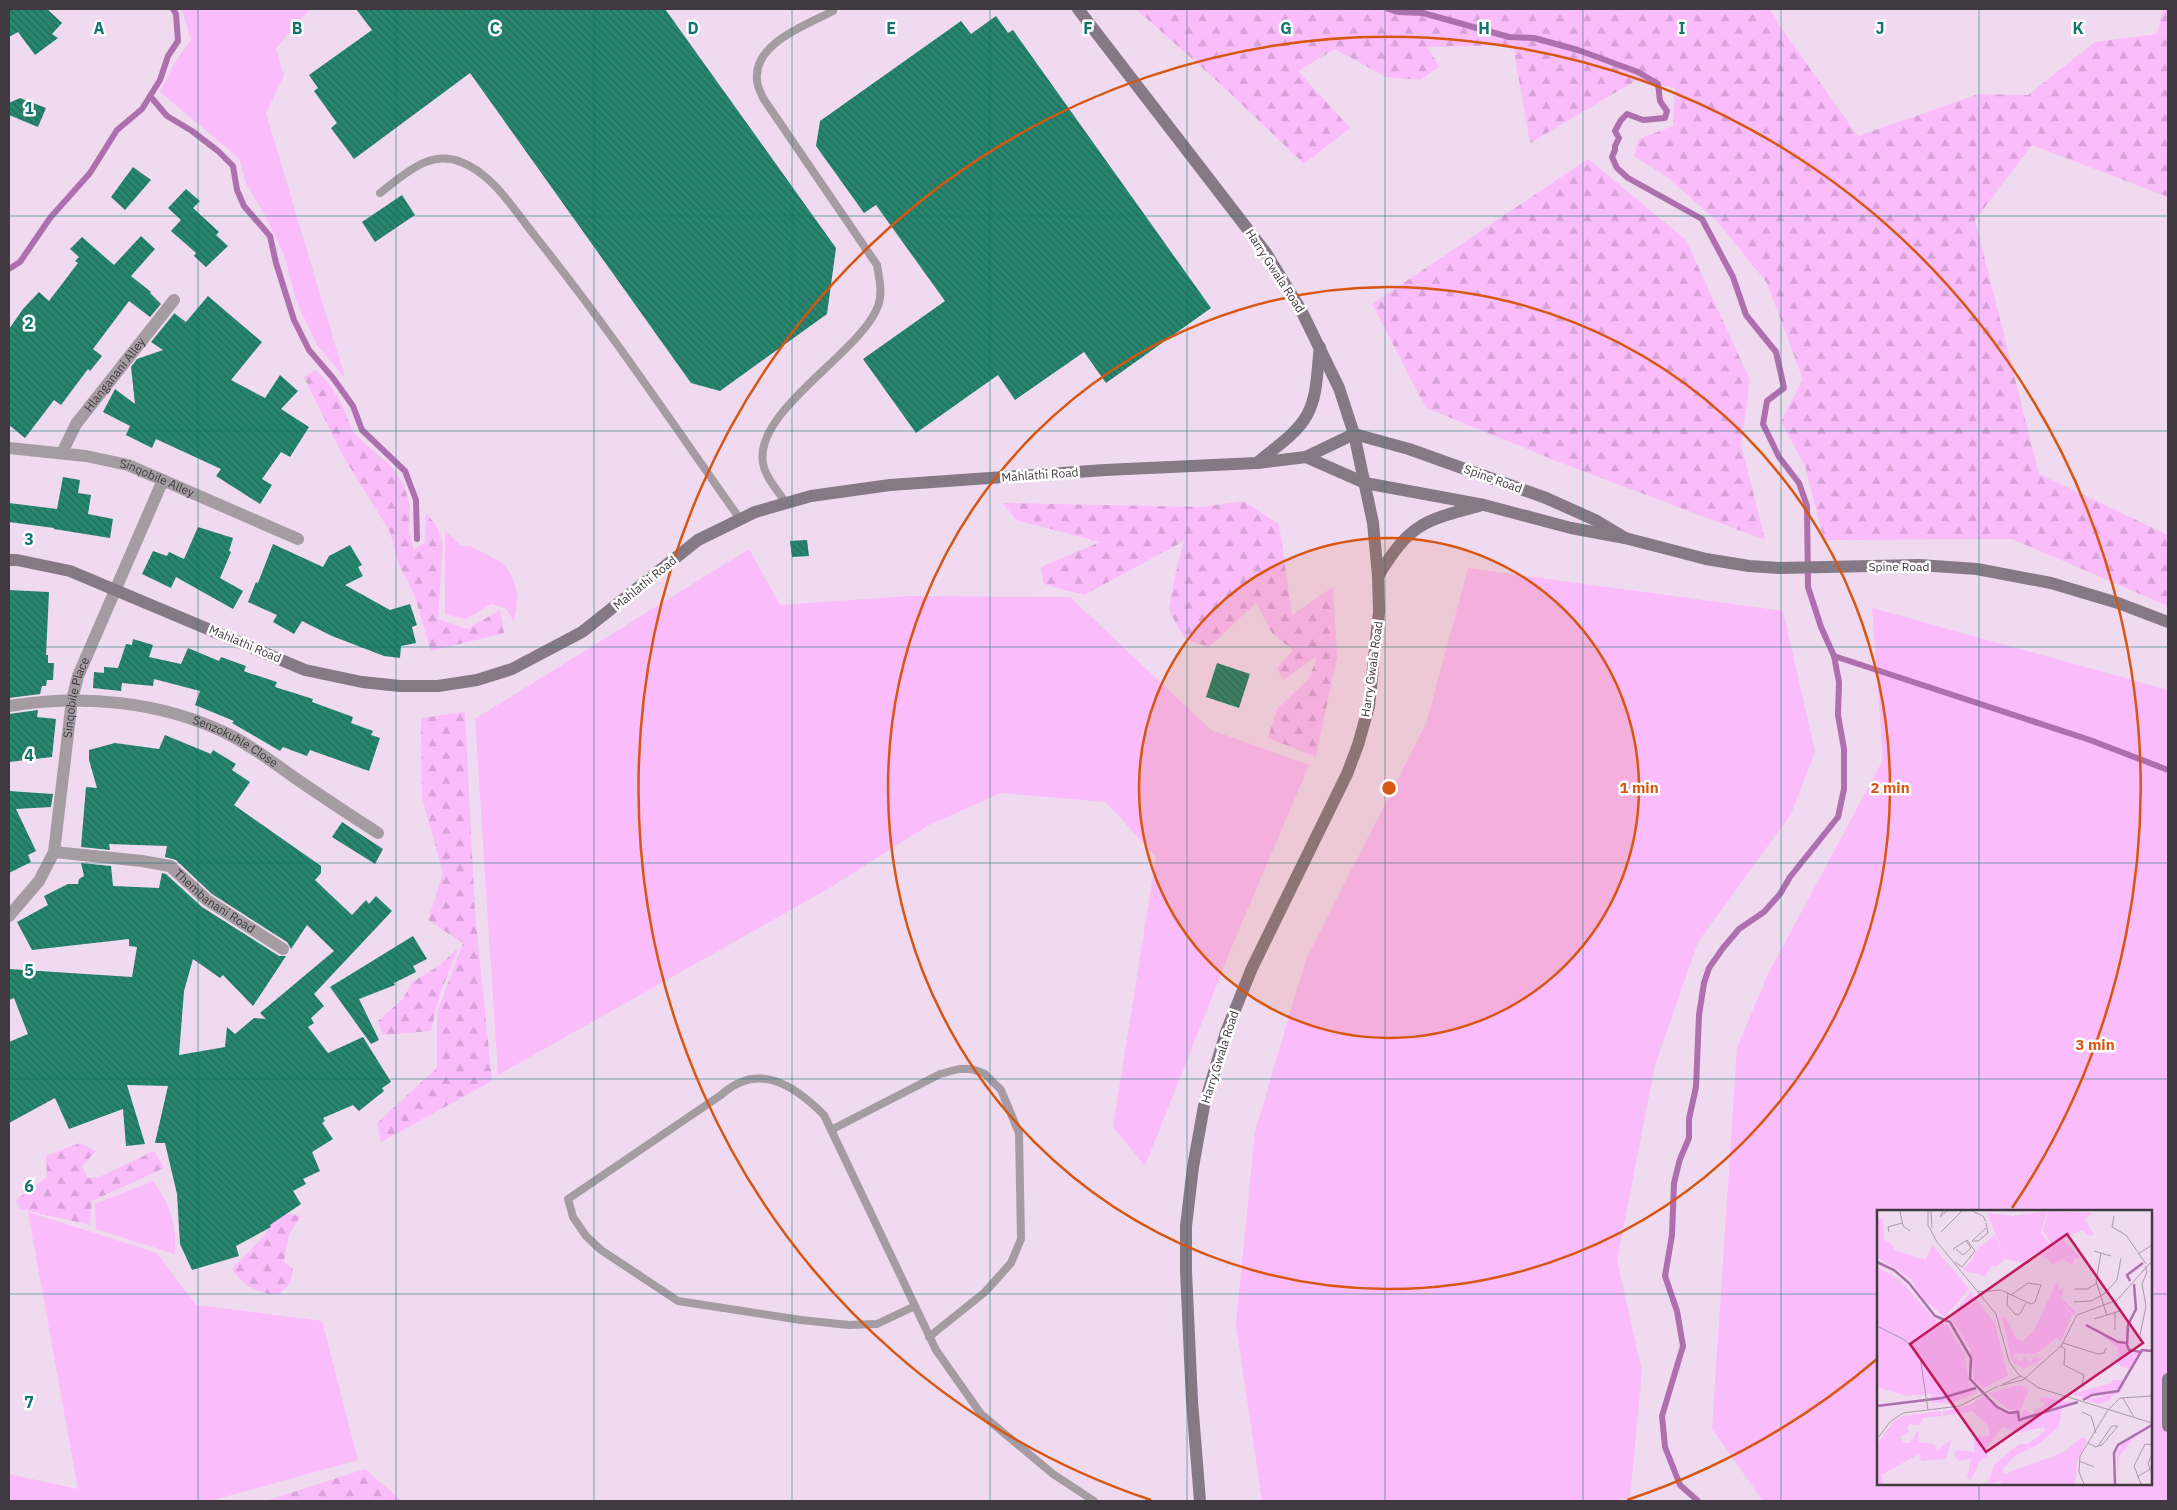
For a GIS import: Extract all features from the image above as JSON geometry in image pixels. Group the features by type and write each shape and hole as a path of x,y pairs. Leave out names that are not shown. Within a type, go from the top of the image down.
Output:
{"street":[{"name":"Harry Gwala Road","path":"1078,9 1266,253 1301,310 1320,346 1338,388 1354,434 1377,548 1379,612 1377,644 1369,706 1358,745 1347,774 1252,968 1226,1032 1204,1106 1193,1167 1186,1226 1186,1271 1192,1401 1200,1501"},
{"name":"Hlanganani Alley","path":"62,453 76,424 174,300"},
{"path":"1257,463 1296,430 1308,414 1314,398 1320,346"},
{"name":"Mahlathi Road","path":"9,560 70,571 305,670 362,682 400,686 438,686 477,680 512,669 582,632 698,540 755,512 811,496 890,485 1105,470 1257,463 1306,457 1354,434"},
{"name":"Spine Road","path":"1354,434 1409,449 1546,498 1595,520 1625,538"},
{"name":"Sinqobile Alley","path":"9,448 62,453 128,465 298,539"},
{"path":"1306,457 1364,483"},
{"name":"Sinqobile Place","path":"9,916 39,881 54,852 72,700 78,676 163,480"},
{"name":"Spine Road","path":"1364,483 1484,505 1571,528 1625,538 1706,559 1750,566 1822,568 1919,565 1977,569 2051,583 2118,603 2168,622"},
{"path":"1378,576 1395,549 1409,534 1423,524 1438,517 1484,505"},
{"name":"Senzokuhle Close","path":"9,706 42,700 72,700 138,705 161,709 210,726 254,750 378,833"},
{"name":"Thembanani Road","path":"54,852 142,861 170,866 206,900 283,949"},
{"path":"2168,1379 2168,1426"}],"lane":[{"path":"786,503 763,463 764,446 776,422 812,379 859,336 871,320 879,304 880,282 876,264 763,98 756,80 758,66 767,49 782,38 833,11"},
{"path":"380,193 410,169 431,159 447,158 460,161 476,169 496,187 579,290 740,519"},
{"path":"831,1130 940,1074 959,1069 972,1069 985,1074 1001,1090 1019,1133 1021,1239 1011,1262 985,1292 929,1337"},
{"path":"915,1306 877,1324 849,1325 801,1320 678,1301 601,1250 576,1224 568,1202 573,1195 721,1095 734,1083 761,1077 794,1090 824,1115 915,1306 929,1337 981,1414 1052,1474 1094,1501"}],"green space":[{"path":"182,9 310,9 276,48 284,75 266,113 345,378 317,345 296,300 284,254 264,213 246,184 239,158 160,92 175,62 191,40"},
{"path":"1136,9 1770,9 1777,22 1858,136 1979,94 2028,95 2095,42 2157,34 2163,9 2168,9 2168,197 2032,145 1975,220 2039,474 2168,535 2168,606 2012,539 1824,540 1805,466 1781,421 1803,379 1767,283 1717,221 1667,177 1634,156 1639,139 1673,126 1675,88 1635,81 1530,143 1513,45 1427,47 1439,66 1421,80 1386,77 1335,49 1298,71 1350,128 1304,164 1226,89"},
{"path":"1588,159 1686,240 1750,380 1741,444 1765,540 1559,462 1426,408 1372,304"},
{"path":"316,370 330,385 341,403 354,434 390,465 404,485 410,506 409,533 414,549 425,543 426,513 436,525 443,543 438,619 467,629 500,610 504,633 431,651 414,594 399,565 390,532 342,454 304,377"},
{"path":"1243,501 1279,524 1292,615 1333,587 1337,657 1316,757 1268,738 1277,709 1309,679 1317,656 1283,680 1277,668 1293,650 1272,633 1256,603 1209,647 1185,639 1169,611 1184,541 1084,595 1044,584 1041,567 1100,542 1016,520 1003,503 1202,507"},
{"path":"445,531 462,546 470,546 504,564 511,575 518,595 514,621 505,608 491,604 466,619 445,614"},
{"path":"749,549 780,605 909,596 1070,597 1211,730 1309,765 1235,939 1145,1166 1113,1127 1156,857 1106,802 1001,793 929,825 826,890 498,1075 475,719"},
{"path":"1468,568 1783,611 1815,752 1791,814 1698,942 1655,1065 1617,1260 1642,1371 1630,1497 1613,1501 1262,1501 1236,1324 1255,1132 1306,959 1426,724"},
{"path":"1872,608 2168,690 2168,1501 1763,1501 1712,1429 1737,1048 1768,974 1883,760"},
{"path":"465,712 475,913 492,1081 381,1142 377,1123 437,1068 437,1013 463,943 428,920 443,873 422,797 421,718"},
{"path":"459,947 440,993 431,1031 383,1035 378,1021 403,999 412,982 440,965"},
{"path":"80,1143 96,1151 82,1166 88,1178 99,1177 154,1151 164,1168 92,1201 90,1225 20,1209 16,1200 47,1177 46,1156"},
{"path":"153,1181 171,1215 175,1233 175,1254 96,1229 95,1204"},
{"path":"28,1212 157,1253 196,1305 322,1321 358,1460 210,1501 9,1501 9,1474 78,1489"},
{"path":"277,1213 301,1216 289,1234 284,1262 293,1268 290,1283 278,1295 263,1293 246,1285 232,1269 264,1236"},
{"path":"365,1469 402,1501 265,1501"}],"building":[{"path":"9,9 47,9 62,23 52,34 58,38 35,55 18,32 9,37"},
{"path":"356,9 665,9 836,248 827,314 720,391 691,383 470,73 354,159 331,128 337,123 314,91 318,88 309,75 372,30"},
{"path":"996,16 1008,33 1013,30 1211,308 1106,383 1084,352 1015,400 998,375 916,433 863,359 945,301 876,205 864,213 816,146 820,121 961,21 971,34"},
{"path":"20,98 46,108 38,127 9,115 9,103"},
{"path":"133,167 151,180 125,210 111,197"},
{"path":"186,189 200,201 193,208 219,232 216,235 228,246 206,267 194,256 196,253 171,231 181,220 168,208"},
{"path":"402,195 415,215 375,242 362,222"},
{"path":"141,236 155,249 131,276 151,292 161,304 150,317 129,301 93,349 102,356 90,371 88,369 61,405 54,400 25,438 9,425 9,329 23,309 39,292 49,301 78,263 75,261 79,257 70,249 82,237 114,265"},
{"path":"208,296 262,342 231,380 265,398 280,375 298,391 281,409 309,427 290,457 281,452 262,479 272,485 260,504 216,476 221,469 156,439 152,448 126,435 130,426 103,412 115,389 135,404 131,367 137,359 163,350 151,342 174,313 186,322"},
{"path":"63,477 80,480 78,493 91,495 88,514 113,519 110,538 9,522 9,503 57,509"},
{"path":"198,527 233,538 229,551 231,552 220,578 243,591 233,609 176,577 171,588 142,574 153,551 167,556 169,552 184,559"},
{"path":"807,540 809,556 792,557 790,541"},
{"path":"273,544 323,567 329,556 350,545 362,565 358,567 363,576 345,585 390,610 410,604 417,625 412,627 416,643 401,646 400,658 384,656 332,636 302,621 294,634 273,622 277,615 248,602 256,582 258,583"},
{"path":"9,590 49,592 46,655 48,655 48,663 54,663 53,680 47,680 46,686 42,686 40,694 9,698"},
{"path":"133,639 153,645 149,657 181,664 188,648 219,661 221,657 246,666 244,671 246,672 277,682 275,687 313,699 312,702 353,717 351,723 373,731 371,735 380,738 369,771 310,750 307,756 283,747 280,751 232,723 234,721 195,705 200,691 154,679 153,686 122,683 121,691 93,688 94,672 104,673 104,667 118,668 126,644 132,645"},
{"path":"1217,663 1250,674 1239,708 1206,697"},
{"path":"38,710 37,717 56,719 52,757 9,762 9,714"},
{"path":"165,735 211,754 213,750 236,764 232,770 250,782 234,805 321,866 321,873 315,880 352,915 366,900 369,904 376,896 392,911 314,994 324,1006 311,1018 314,1023 308,1027 328,1053 363,1037 391,1082 382,1088 384,1091 359,1111 353,1105 323,1118 325,1121 322,1123 333,1139 312,1152 320,1171 303,1179 306,1184 293,1191 301,1204 270,1225 271,1227 236,1246 239,1256 192,1270 180,1244 177,1194 165,1143 155,1143 168,1086 127,1085 145,1144 126,1146 123,1109 69,1129 55,1098 9,1123 9,1042 28,1034 14,998 9,1000 9,969 132,977 137,947 129,946 129,939 32,950 17,922 48,905 44,896 68,884 78,884 79,879 84,876 81,863 111,866 113,886 159,888 162,873 166,874 202,907 279,956 286,956 253,1006 223,975 220,978 193,959 184,991 179,1055 225,1047 227,1027 235,1034 254,1018 266,1019 260,1013 334,951 307,925 291,949 287,942 212,894 176,860 165,857 167,846 109,844 110,850 81,847 86,787 97,788 89,760 89,750 115,743 159,749"},
{"path":"9,791 53,794 51,807 16,809 36,851 28,855 31,862 9,873"},
{"path":"342,822 383,849 375,864 332,837"},
{"path":"413,936 427,959 413,966 416,972 394,983 395,985 359,999 379,1040 371,1044 330,987"}],"waterway":[{"path":"9,269 20,262 50,218 90,173 117,130 142,109 160,80 168,56 178,41 176,14 173,9"},
{"path":"1388,9 1398,12 1423,13 1509,37 1534,38 1578,50 1638,72 1658,84 1660,101 1667,111 1665,118 1643,120 1627,114 1615,131 1619,138 1612,157 1617,168 1628,178 1702,219 1733,277 1746,315 1776,352 1784,388 1767,401 1763,424 1779,457 1799,483 1807,506 1808,587 1821,627 1834,656 1839,682 1838,715 1844,749 1844,789 1838,817 1790,877 1780,894 1764,912 1739,929 1723,948 1709,968 1704,983 1699,1015 1696,1087 1689,1119 1689,1138 1680,1159 1674,1183 1672,1235 1665,1276 1677,1311 1683,1346 1662,1416 1665,1447 1680,1485 1698,1501"},
{"path":"150,96 167,116 192,131 218,151 233,166 237,190 244,206 270,236 276,263 294,320 309,350 333,378 353,406 362,430 405,471 416,500 417,539"},
{"path":"1834,656 2090,740 2168,770"}]}
